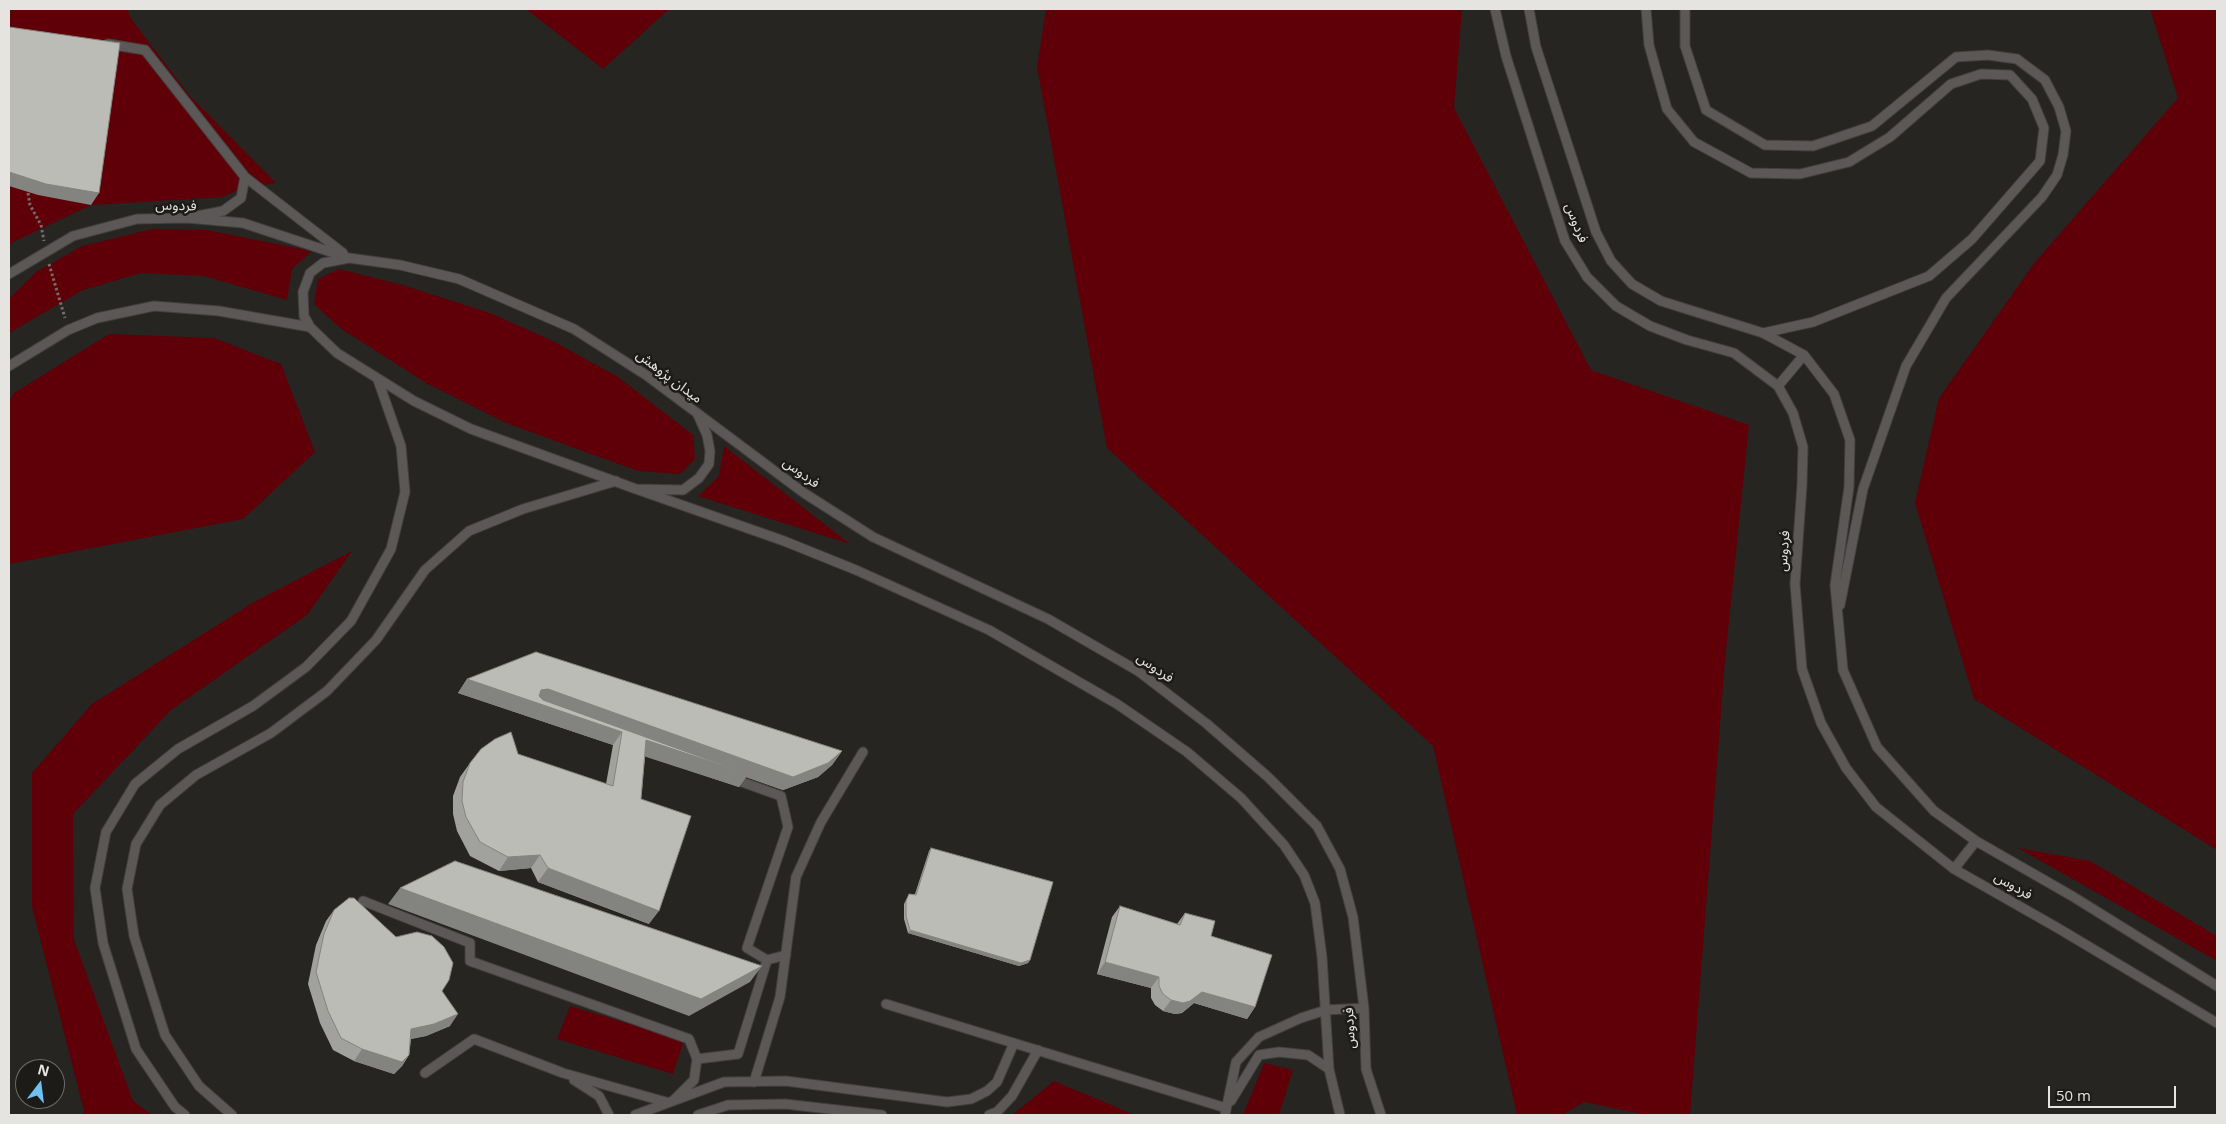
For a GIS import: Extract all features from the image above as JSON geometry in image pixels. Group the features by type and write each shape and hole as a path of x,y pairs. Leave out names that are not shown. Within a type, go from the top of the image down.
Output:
{"lane":[{"name":"فردوس","path":"1495,9 1506,56 1565,241 1586,277 1616,306 1650,326 1687,340 1734,353 1778,386 1793,413 1803,447 1795,584 1802,669 1821,723 1846,768 1876,808 1954,869 2056,926 2217,1023"},
{"name":"فردوس","path":"1529,9 1536,47 1596,232 1611,262 1632,284 1661,301 1763,333 1804,355 1834,394 1850,440 1849,486 1835,585 1843,670 1877,747 1934,812 1976,841 2072,896 2217,986"},
{"path":"1646,9 1649,45 1667,108 1694,142 1751,173 1800,174 1849,162 1890,137 1951,84 1981,74 2010,75 2032,99 2044,128 2040,161 1972,239 1929,276 1813,322 1763,333"},
{"path":"1685,9 1685,46 1706,110 1765,145 1813,146 1872,126 1956,58 1988,55 2017,59 2045,80 2059,106 2066,131 2063,155 2057,175 2042,197 1946,298 1906,366 1863,489 1838,615"},
{"path":"96,42 145,50 245,177 349,258"},
{"path":"187,218 223,211 241,198 245,177"},
{"name":"فردوس","path":"9,274 73,236 137,219 187,218 242,223 349,258"},
{"name":"میدان پژوهش","path":"349,258 400,265 459,279 574,329 646,375 697,413 707,435 710,451 709,464 699,478 682,490 636,489 471,429 414,402 337,353 310,327 304,316 303,292 310,273 323,263 349,258"},
{"path":"9,366 68,330 97,318 154,306 219,311 310,327"},
{"path":"1778,386 1804,355"},
{"path":"185,1115 175,1106 136,1049 103,943 95,888 106,832 135,784 178,749 253,706 306,668 350,621 391,549 406,492 400,446 378,380"},
{"name":"فردوس","path":"697,413 804,493 873,537 1048,619 1138,671 1207,724 1268,777 1317,826 1340,869 1353,917 1364,1008 1366,1069 1380,1115"},
{"path":"232,1115 199,1086 164,1035 134,936 127,889 136,844 160,805 196,775 271,733 327,691 376,640 425,570 469,531 523,509 616,481"},
{"name":"فردوس","path":"636,489 784,541 856,570 989,630 1117,704 1187,752 1241,798 1284,846 1304,875 1315,903 1322,957 1329,1069 1340,1115"},
{"path":"754,1082 780,997 796,877 821,822 863,752"},
{"path":"718,773 781,796 788,827 747,948 767,960 786,955"},
{"path":"1954,869 1976,841"},
{"path":"363,901 470,943 470,962 689,1039 697,1059 694,1080 670,1101"},
{"path":"697,1059 738,1054 767,960"},
{"path":"886,1004 1038,1050 1226,1111"},
{"path":"1226,1111 1236,1062 1259,1037 1301,1018 1326,1010 1364,1008"},
{"path":"425,1073 474,1039 563,1074 670,1101"},
{"path":"635,1115 724,1082 786,1081 947,1102 971,1100 997,1082 1014,1043"},
{"path":"989,1115 997,1112 1012,1096 1038,1050"},
{"path":"1226,1111 1258,1056 1279,1052 1308,1055 1329,1069"},
{"path":"563,1074 599,1096 609,1115"},
{"path":"698,1115 728,1104 785,1104 882,1115"}],"path":[{"path":"28,192 30,205 41,225 46,251 68,330"}],"shaded area":[{"path":"9,9 127,9 132,20 189,95 276,183 240,189 223,197 91,205 13,242 9,246"},
{"path":"526,9 669,9 603,69"},
{"path":"1046,9 1462,9 1454,108 1591,370 1749,425 1725,660 1690,1115 1647,1115 1584,1102 1562,1115 1517,1115 1433,746 1107,448 1037,67"},
{"path":"2150,9 2217,9 2217,850 1974,699 1915,503 1939,398 2035,262 2178,98"},
{"path":"152,229 207,230 312,251 292,269 287,300 204,276 141,273 83,290 9,333 9,299 36,272 82,246"},
{"path":"339,269 406,286 490,313 551,340 618,377 693,435 695,459 680,474 638,471 506,423 426,383 340,328 314,304 318,279"},
{"path":"109,334 214,338 281,364 315,452 243,519 9,564 9,401 14,393"},
{"path":"724,446 850,544 698,496 719,476"},
{"path":"352,551 307,615 171,710 73,814 74,940 133,1101 152,1115 82,1115 84,1111 32,907 32,773 92,704 254,602"},
{"path":"2018,848 2090,861 2217,936 2217,961"},
{"path":"570,1006 684,1040 673,1074 557,1039"},
{"path":"1264,1063 1293,1070 1279,1115 1243,1115"},
{"path":"1054,1081 1135,1115 1012,1115"}],"building":[{"path":"9,27 120,43 99,193 46,184 9,172"},
{"path":"536,652 842,751 828,763 793,777 548,689 541,690 539,696 543,700 748,774 646,740 641,799 691,816 659,911 548,868 540,855 508,857 480,842 466,817 462,801 463,782 470,763 481,749 495,739 511,732 518,754 613,786 622,732 467,679"},
{"path":"931,848 1053,882 1030,960 1021,963 910,930 906,916 906,901 909,894 916,895"},
{"path":"455,861 762,966 701,999 400,888"},
{"path":"349,898 354,898 396,937 417,932 432,936 444,947 453,963 449,980 442,991 458,1014 434,1024 411,1029 409,1055 402,1062 362,1049 341,1038 328,1011 316,972 324,934 334,910"},
{"path":"1120,906 1180,925 1185,913 1215,921 1211,936 1272,955 1255,1007 1202,992 1190,1001 1183,1003 1171,1000 1163,994 1159,986 1159,977 1105,962"}]}
